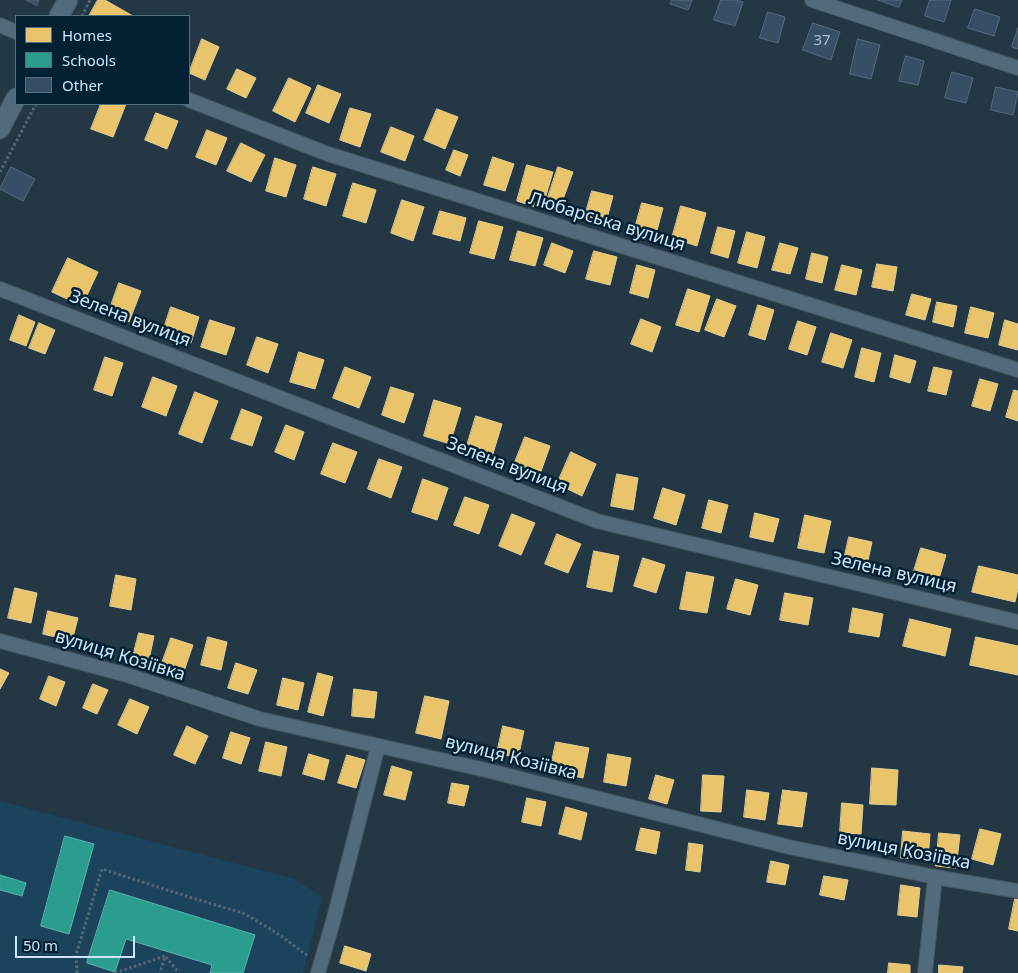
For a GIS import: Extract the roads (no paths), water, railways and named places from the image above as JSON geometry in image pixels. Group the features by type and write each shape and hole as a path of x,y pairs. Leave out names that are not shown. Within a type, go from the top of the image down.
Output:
{"main road":[{"path":"60,15 68,0"},
{"path":"0,130 15,100"}],"street":[{"path":"812,0 1018,68"},
{"path":"0,25 15,32"},
{"name":"Любарська вулиця","path":"190,100 328,154 1018,370"},
{"name":"Зелена вулиця","path":"0,288 597,521 1018,622"},
{"name":"вулиця Козіївка","path":"0,641 127,675 260,719 490,771 788,847 935,877 1018,891"},
{"path":"319,969 378,746"},
{"path":"925,973 935,877"}]}
